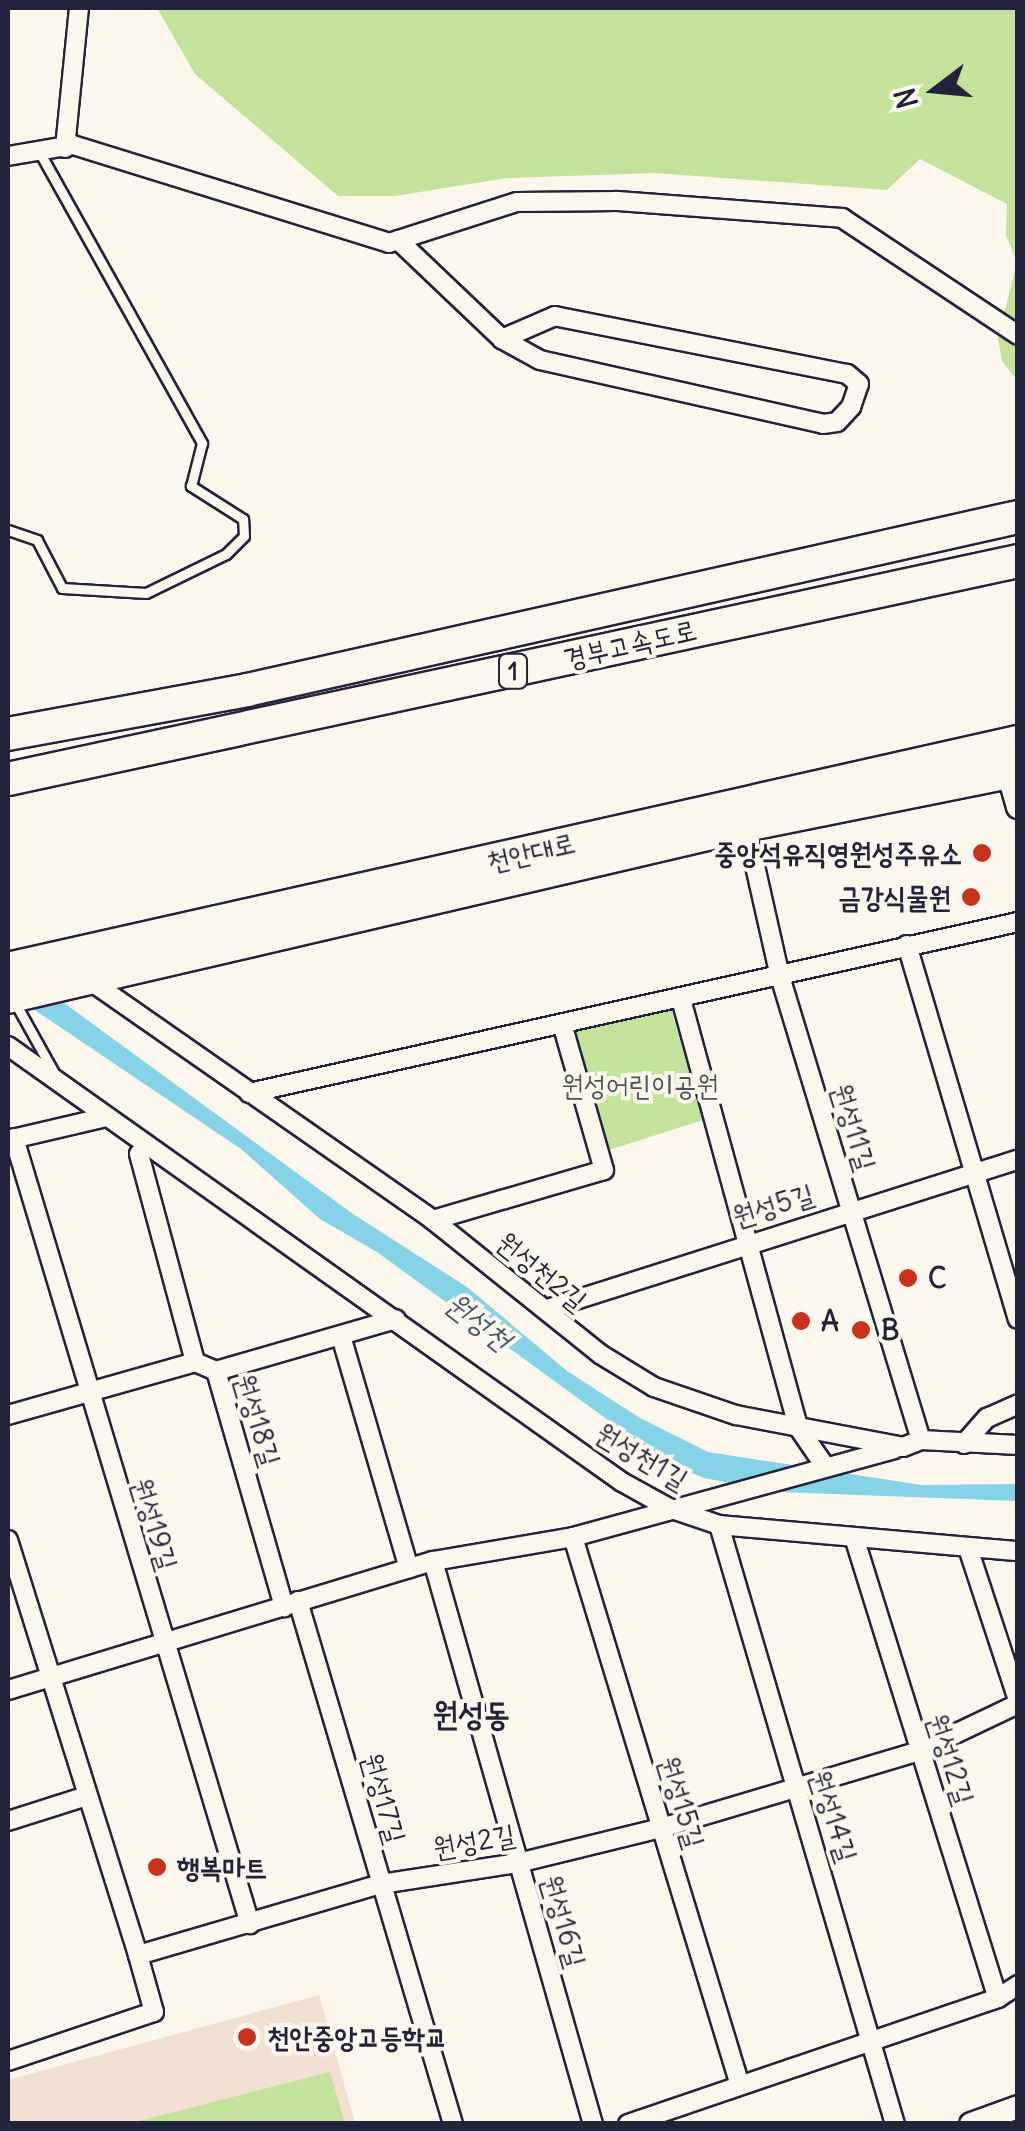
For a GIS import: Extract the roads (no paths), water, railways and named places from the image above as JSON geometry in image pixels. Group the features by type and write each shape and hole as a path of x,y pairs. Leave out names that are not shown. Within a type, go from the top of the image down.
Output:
{"highway":[{"name":"경부고속도로","path":"8,734 247,690 1018,517"},
{"name":"경부고속도로","path":"8,779 1018,561"}],"main road":[{"name":"천안대로","path":"13,1003 82,983 746,826 1011,757"},
{"name":"천안대로","path":"8,968 1011,757"}],"street":[{"path":"65,148 79,8"},
{"path":"8,156 65,148 390,243 517,202 617,201 842,218 1018,335"},
{"path":"398,240 502,339 540,360 822,424 852,406 859,384 847,374 555,316 502,339"},
{"path":"1011,757 1018,806"},
{"name":"원성11길","path":"746,826 779,973 850,1210 912,1444"},
{"path":"249,1093 1018,922"},
{"path":"907,945 1018,1320"},
{"name":"원성천2길","path":"82,983 433,1220 600,1354 654,1387 736,1415 798,1427 912,1444 1018,1445"},
{"path":"681,999 798,1427 824,1465"},
{"path":"433,1220 604,1170 562,1024"},
{"name":"원성천1길","path":"8,1046 669,1508 719,1526 1018,1550"},
{"path":"11,1139 106,1116"},
{"name":"원성19길","path":"11,1139 250,1924"},
{"name":"원성18길","path":"147,1146 139,1154 195,1362 216,1370 291,1604"},
{"name":"원성5길","path":"547,1309 745,1242 1018,1160"},
{"path":"216,1370 396,1319"},
{"path":"342,1336 409,1568"},
{"path":"8,1416 195,1362"},
{"path":"964,1444 986,1418 1018,1404"},
{"path":"8,1690 433,1561 573,1537 824,1465 912,1444"},
{"name":"원성14길","path":"719,1526 895,2124"},
{"name":"원성15길","path":"573,1537 739,2082"},
{"name":"원성12길","path":"854,1537 998,1998"},
{"path":"8,1540 154,2012 8,2061"},
{"path":"968,1548 1018,1702"},
{"name":"원성16길","path":"433,1561 594,2124"},
{"name":"원성17길","path":"291,1604 454,2124"},
{"name":"원성2길","path":"138,1955 381,1884 518,1863 661,1828 919,1751 1018,1702"},
{"path":"8,1822 88,1796"},
{"path":"628,2124 739,2082 998,1998 1018,1986"},
{"path":"971,2124 1018,2106"}],"lane":[{"path":"8,530 37,540 62,588 146,594 226,554 244,536 243,519 191,486 202,443 41,154"},
{"path":"13,1003 62,1084"}],"water":[{"name":"원성천","path":"8,962 353,1214 467,1287 567,1371 640,1418 708,1452 921,1485 1017,1484 1017,1501 779,1492 704,1478 667,1463 377,1252 320,1219 241,1149 8,992"}],"place":[{"name":"중앙석유직영원성주유소","path":"982,853"},
{"name":"금강식물원","path":"971,897"},
{"name":"C","path":"908,1278"},
{"name":"A","path":"801,1321"},
{"name":"B","path":"861,1330"},
{"name":"행복마트","path":"157,1867"},
{"name":"천안중앙고등학교","path":"247,2037"}],"district":[{"name":"원성동","path":"471,1714"}],"park label":[{"name":"원성어린이공원","path":"640,1085"}]}
